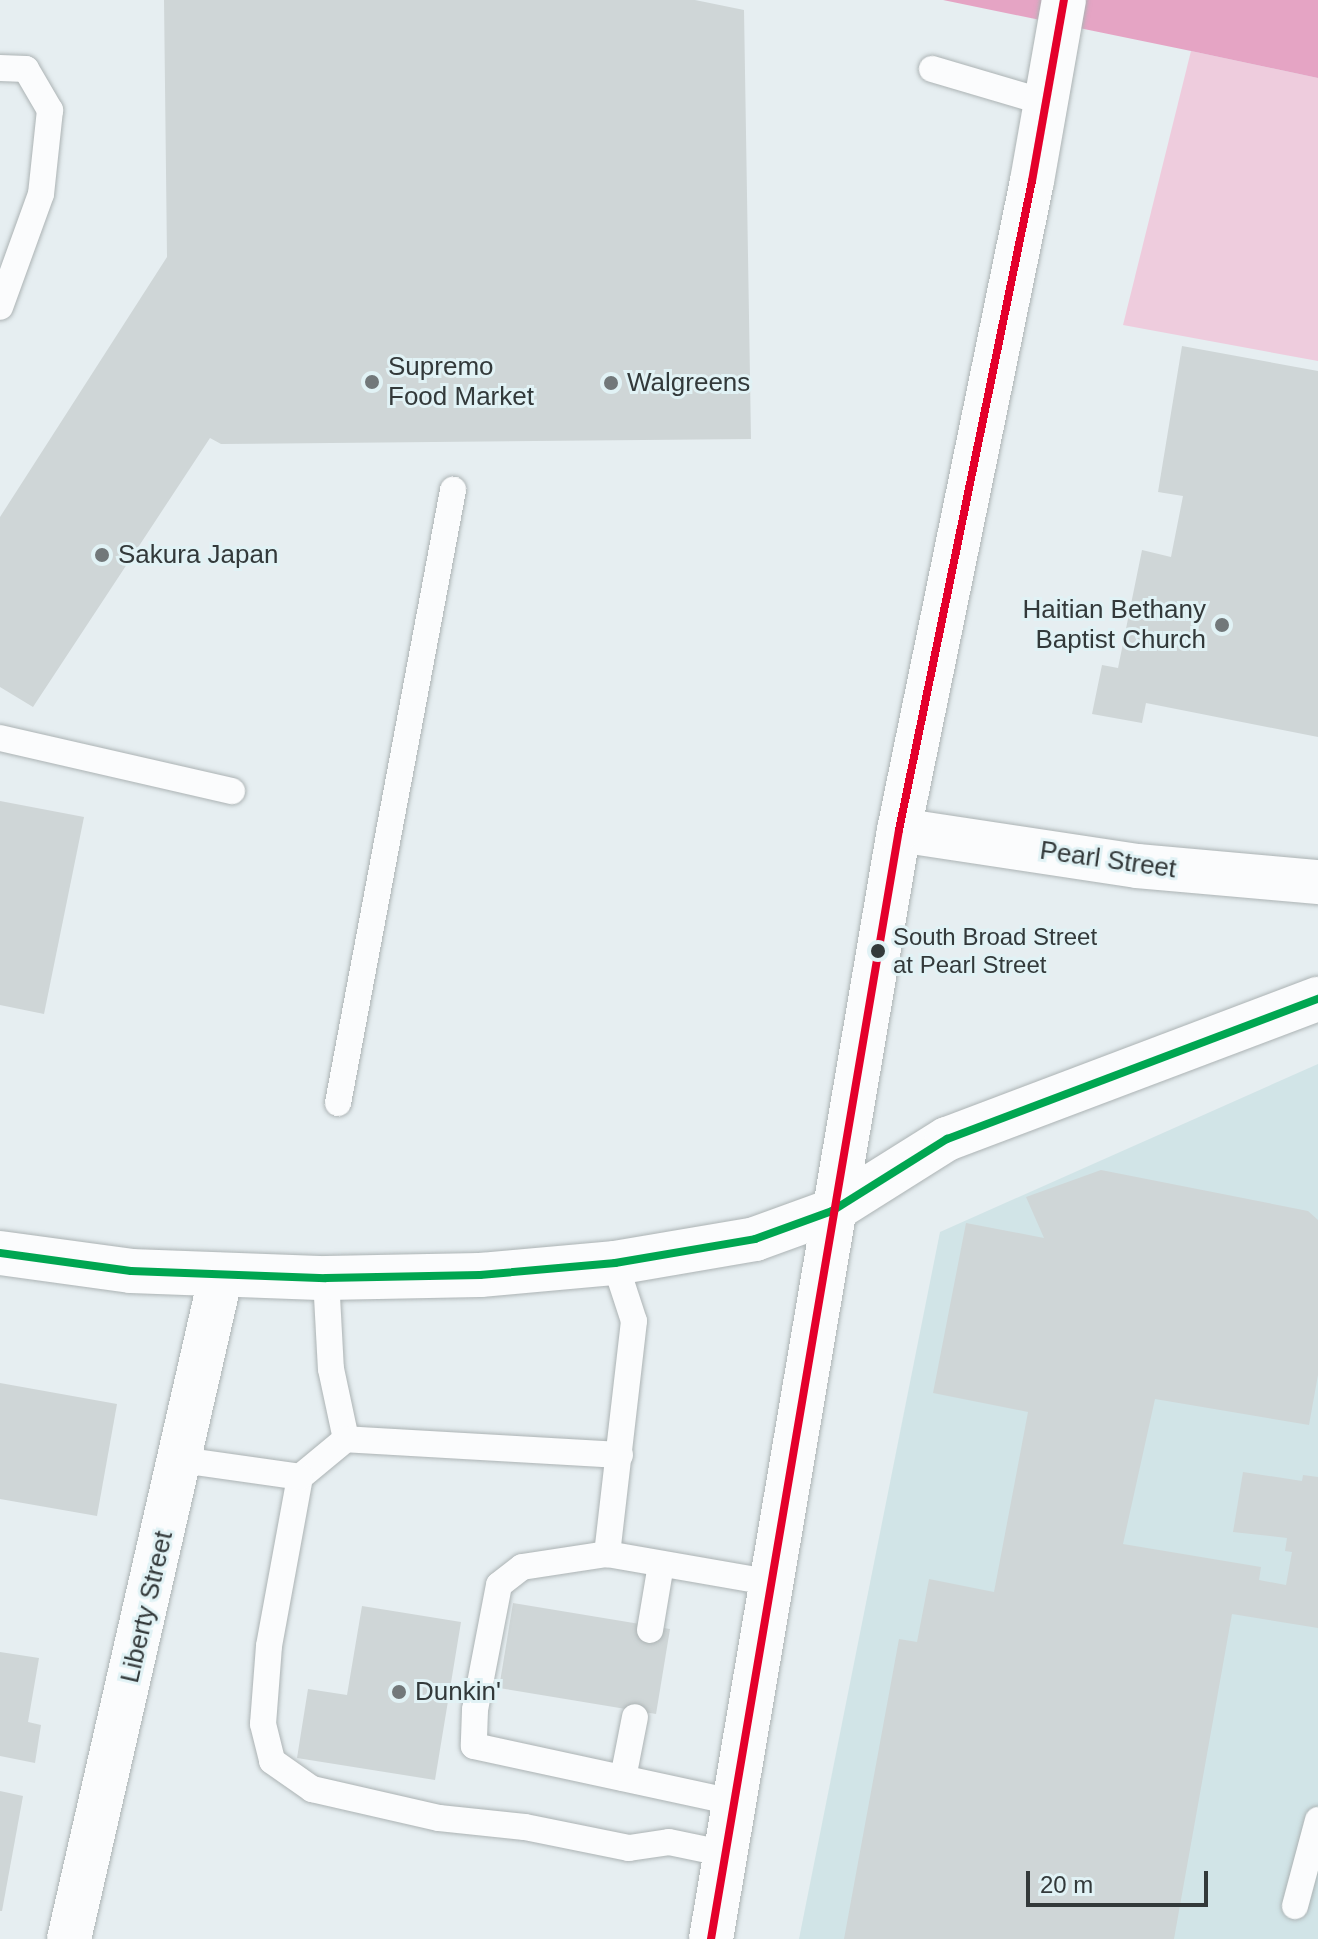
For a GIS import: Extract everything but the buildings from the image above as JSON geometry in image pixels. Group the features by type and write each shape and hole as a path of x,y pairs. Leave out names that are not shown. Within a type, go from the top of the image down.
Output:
{"street":[{"path":"711,1939 737,1803 832,1211 899,830 1032,181 1061,17"},
{"name":"Pearl Street","path":"899,830 1137,866 1318,882"},
{"path":"0,1253 131,1271 326,1278 480,1275 615,1263 755,1239 832,1211 947,1139 1318,999"},
{"name":"Liberty Street","path":"69,1939 221,1275"}],"lane":[{"path":"0,68 26,69 50,110 41,194 0,307"},
{"path":"932,69 1044,102"},
{"path":"338,1103 453,490"},
{"path":"0,738 232,791"},
{"path":"607,1554 625,1422 634,1321 615,1263"},
{"path":"326,1278 331,1369 346,1439"},
{"path":"620,1455 346,1439 300,1477 269,1646 263,1724 272,1761 312,1789 439,1818 525,1827 629,1848 669,1842 727,1854"},
{"path":"181,1460 300,1477"},
{"path":"737,1803 474,1746 475,1710 499,1585 522,1567 607,1554 773,1583"},
{"path":"650,1630 661,1564"},
{"path":"623,1778 635,1717"},
{"path":"1295,1906 1318,1820"}],"shaded area":[{"path":"943,0 1318,0 1318,78 1191,51"},
{"path":"1191,51 1318,78 1318,361 1123,325"},
{"path":"1318,1064 1318,1939 799,1939 940,1232"}],"transit line":[{"path":"711,1939 899,830 1032,181 1064,0"},
{"path":"0,1253 131,1271 326,1278 480,1275 615,1263 755,1239 832,1211 947,1139 1318,999"}],"place":[{"name":"Supremo Food Market","path":"372,382"},
{"name":"Walgreens","path":"611,383"},
{"name":"Sakura Japan","path":"102,555"},
{"name":"Haitian Bethany Baptist Church","path":"1222,625"},
{"name":"South Broad Street at Pearl Street","path":"878,951"},
{"name":"Dunkin'","path":"399,1692"}]}
